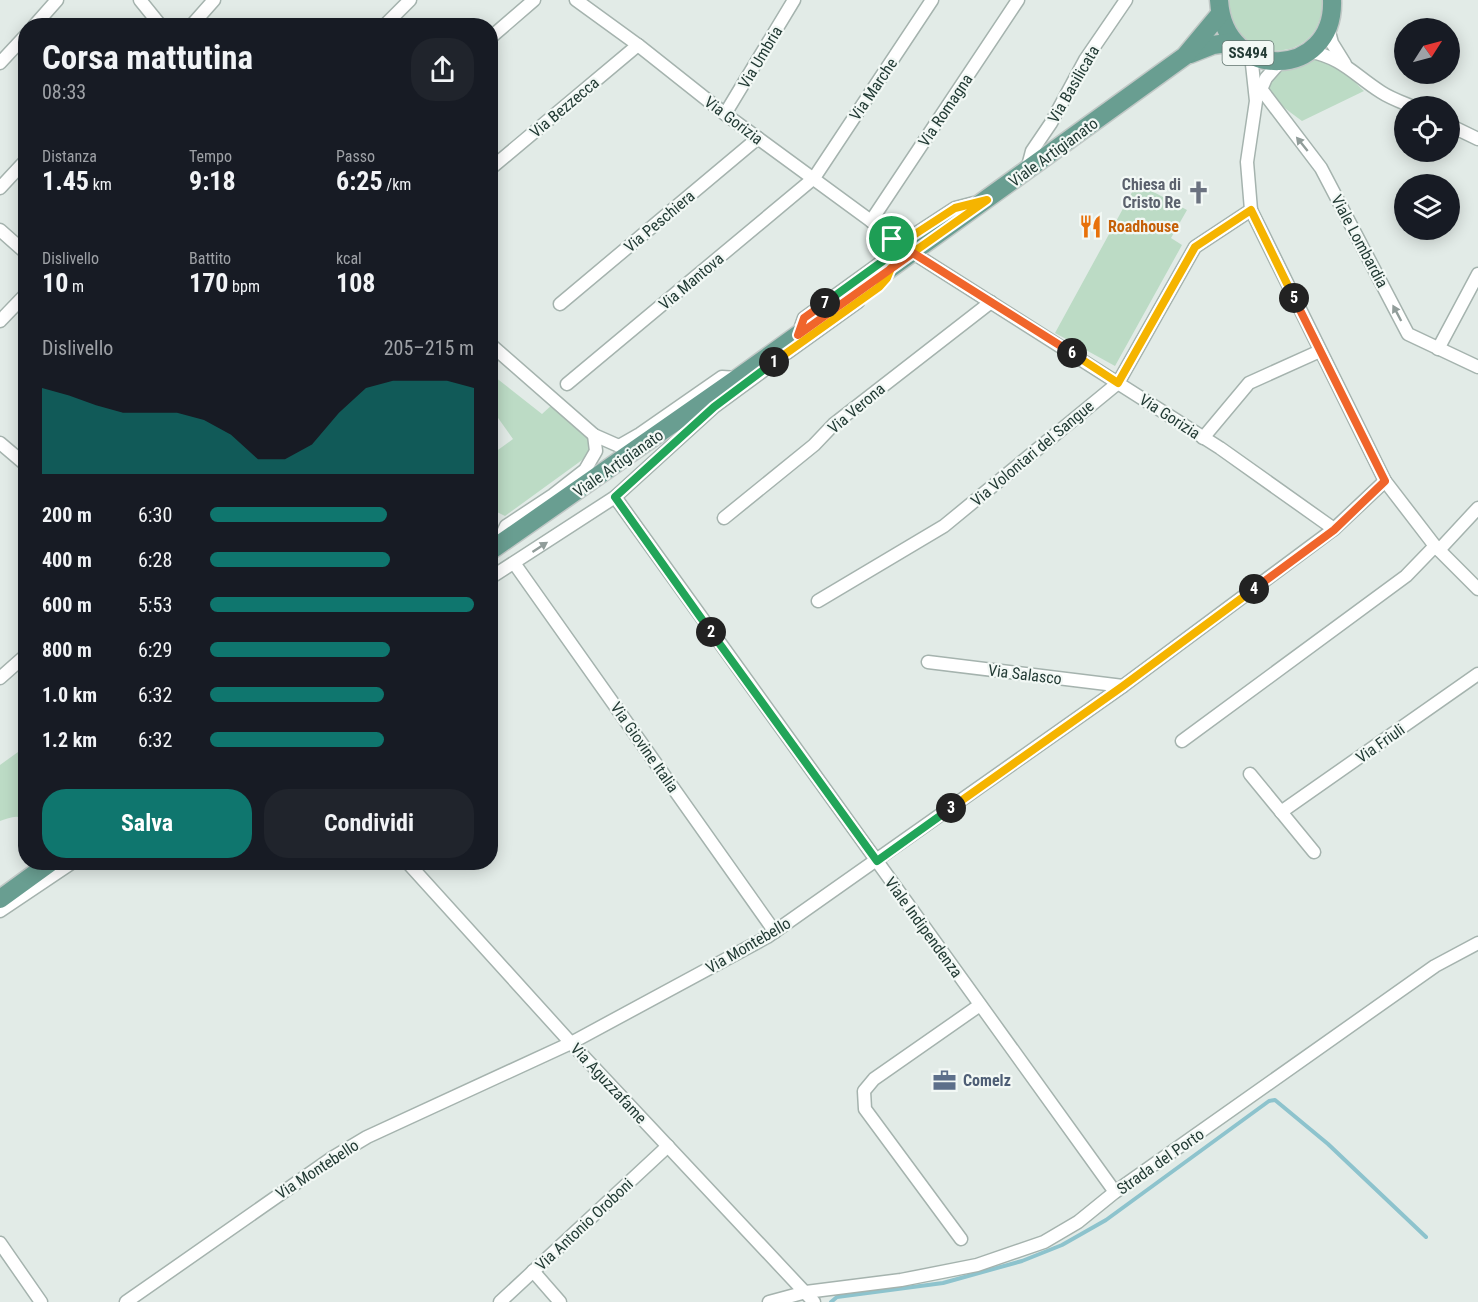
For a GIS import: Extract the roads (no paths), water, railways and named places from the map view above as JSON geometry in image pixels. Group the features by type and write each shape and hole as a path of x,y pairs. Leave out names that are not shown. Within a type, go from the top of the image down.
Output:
{"main road":[{"path":"1328,28 1332,0"},
{"name":"Viale Artigianato","path":"1185,56 1219,7"},
{"name":"SS494","path":"1219,7 1225,29 1234,42 1260,59 1281,62 1301,56 1320,41 1328,28"},
{"name":"Viale Artigianato","path":"498,546 738,378 1185,56 1213,45 1234,42"},
{"path":"0,900 40,870"}],"street":[{"path":"41,18 57,0"},
{"path":"140,0 155,18"},
{"path":"198,18 214,0"},
{"path":"392,18 410,0"},
{"path":"498,31 534,0"},
{"name":"Via Gorizia","path":"576,0 638,45 725,114 871,220 892,239"},
{"name":"Via Umbria","path":"725,114 794,0"},
{"name":"Via Marche","path":"814,178 932,0"},
{"name":"Via Romagna","path":"871,220 1018,0"},
{"name":"Via Basilicata","path":"1027,170 1032,151 1051,123 1085,60 1126,0"},
{"path":"1328,28 1332,43 1346,65"},
{"path":"0,63 18,44"},
{"name":"Via Bezzecca","path":"498,162 638,45"},
{"path":"1308,51 1334,58 1381,92 1394,98"},
{"path":"1251,55 1258,95"},
{"path":"1281,62 1266,78 1258,95 1247,162 1251,210 1385,481 1437,548 1478,589"},
{"name":"Viale Lombardia","path":"1258,95 1321,168 1408,334 1478,367"},
{"path":"1460,131 1478,140"},
{"name":"Via Peschiera","path":"560,304 758,138"},
{"path":"0,188 18,169"},
{"name":"Via Mantova","path":"567,384 814,178"},
{"path":"798,335 804,318 894,251 892,239 906,240 955,208 987,200"},
{"name":"Via Volontari del Sangue","path":"818,601 944,526 1118,383 1195,247 1251,210"},
{"path":"0,230 18,246"},
{"name":"Via Gorizia","path":"913,253 1203,438 1334,530"},
{"name":"Viale Artigianato","path":"498,573 615,497 714,407 879,287 887,278 891,268"},
{"path":"1438,349 1478,274"},
{"path":"0,321 18,302"},
{"name":"Via Verona","path":"724,518 814,445 834,424 991,302"},
{"path":"498,351 594,435 619,446 722,377 738,378"},
{"path":"1203,438 1249,383 1320,351"},
{"path":"498,541 506,526 554,495 585,470 596,451 594,435"},
{"path":"0,443 18,458"},
{"path":"1334,530 1385,481"},
{"name":"Viale Indipendenza","path":"615,497 1115,1192"},
{"path":"1182,741 1406,576 1478,508"},
{"name":"Via Montebello","path":"126,1302 219,1235 340,1153 368,1137 571,1043 775,932 1123,686 1334,530"},
{"name":"Via Giovine Italia","path":"514,563 775,932"},
{"path":"0,678 18,662"},
{"name":"Via Salasco","path":"928,662 1123,686"},
{"name":"Via Friuli","path":"1281,812 1478,674"},
{"path":"1250,774 1314,852"},
{"path":"0,911 61,870"},
{"name":"Via Aguzzafame","path":"414,870 571,1043 810,1297"},
{"name":"Strada del Porto","path":"769,1302 810,1297 977,1265 1044,1242 1078,1222 1115,1192 1435,966 1478,943"},
{"path":"961,1239 865,1109 864,1091 874,1079 980,1005"},
{"name":"Via Antonio Oroboni","path":"500,1302 668,1146"},
{"path":"0,1243 41,1302"},
{"path":"533,1271 560,1302"}],"waterway":[{"path":"831,1302 837,1297 943,1283 1022,1261 1062,1245 1106,1220 1269,1101 1275,1100 1328,1144 1426,1237"}],"place":[{"name":"Chiesa di Cristo Re","path":"1199,193"},
{"name":"Roadhouse","path":"1090,226"},
{"name":"Comelz","path":"945,1080"}]}
